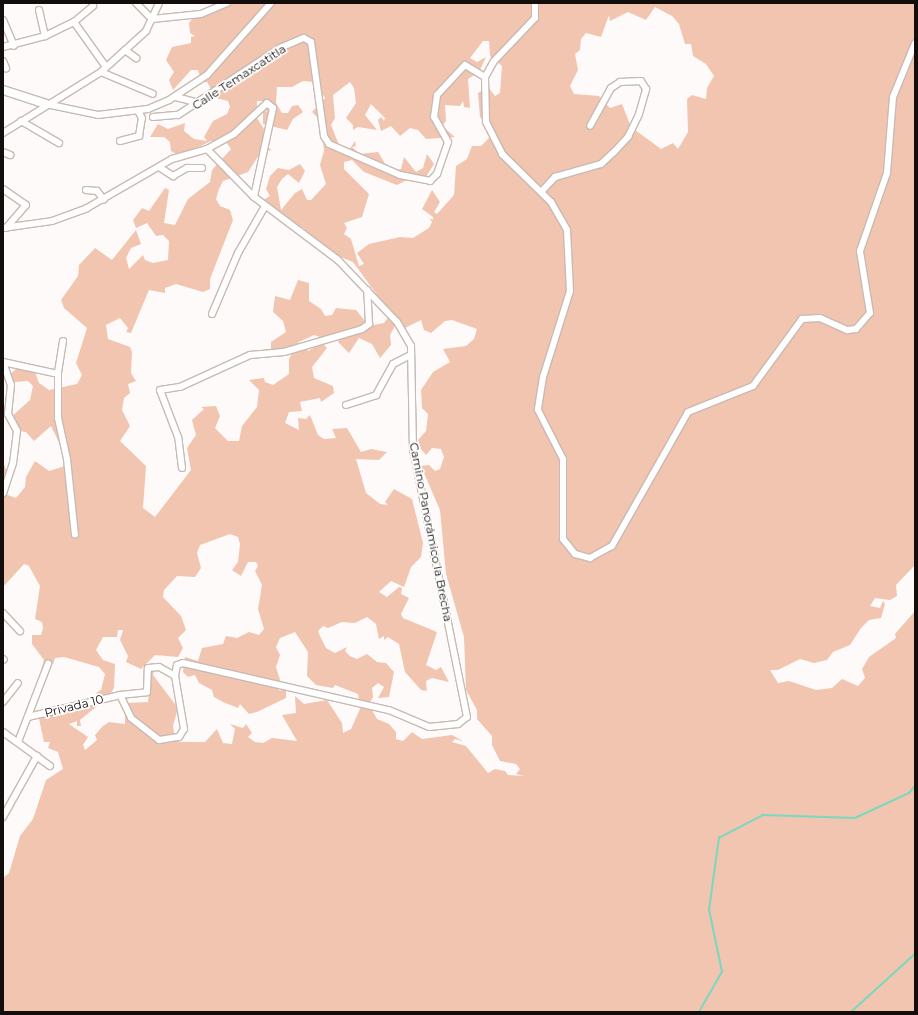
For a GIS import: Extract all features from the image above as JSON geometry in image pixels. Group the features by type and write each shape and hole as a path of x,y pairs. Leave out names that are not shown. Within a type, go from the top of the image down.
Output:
{"street":[{"path":"136,3 152,19"},
{"path":"152,19 201,14 227,3"},
{"path":"3,90 46,104 98,115 138,111 176,97 207,75 271,3"},
{"path":"535,3 533,20 494,61 485,77 486,122 493,140 513,167 541,192 558,210 571,245 570,291 537,400 540,417 563,460 563,539 571,550 590,558 606,552 656,470 688,412 753,386 802,319 820,318 852,330 870,313 860,251 887,173 893,97 915,43"},
{"path":"3,133 46,104 101,72 146,31 152,19 156,5"},
{"path":"3,47 14,46 45,36 74,22 93,6"},
{"path":"39,10 45,36"},
{"path":"3,20 14,46"},
{"path":"74,22 106,67"},
{"name":"Calle Temaxcatitla","path":"153,117 178,115 199,103 280,48 297,40 308,39 324,136 329,144 400,175 430,181 437,174 448,142 434,117 437,96 465,65 485,77"},
{"path":"125,50 136,58"},
{"path":"3,60 6,68"},
{"path":"101,72 152,94"},
{"path":"541,192 555,177 601,164 628,137 639,114 646,89 641,81 620,82 611,88 590,126"},
{"path":"176,97 199,103"},
{"path":"5,228 52,222 104,200 172,159 207,149 234,134 266,104 272,106 254,198"},
{"path":"120,142 139,136 142,118 138,111"},
{"path":"21,121 59,143"},
{"name":"Camino Panorámico la Brecha","path":"175,676 177,665 195,664 389,710 433,728 458,724 466,717 413,450 411,355 397,322 338,260 254,198 207,149"},
{"path":"3,152 10,155"},
{"path":"159,168 173,176 187,168 202,168"},
{"path":"3,189 26,205 5,228"},
{"path":"86,190 97,191 104,200"},
{"path":"212,314 238,253 265,206"},
{"path":"182,468 178,437 160,390 180,387 250,355 284,352 362,329 370,324 367,290"},
{"path":"63,341 58,374 58,418 67,459 74,535"},
{"path":"346,405 376,395 393,364 411,355"},
{"path":"3,362 58,374"},
{"path":"3,362 11,385 8,414 17,432 13,463 3,493"},
{"path":"3,613 20,631"},
{"name":"Privada 10","path":"18,742 48,664"},
{"name":"Privada 10","path":"28,717 120,695 148,691 148,668 159,667 175,676"},
{"path":"120,695 131,718 142,730 159,740 179,737 184,729 175,676"},
{"path":"3,702 18,683"},
{"path":"3,732 50,766"},
{"path":"3,817 37,756"}],"shaded area":[{"path":"224,3 915,3 915,565 896,585 897,596 890,600 875,598 870,606 880,608 883,601 885,604 881,618 869,620 861,628 850,645 833,652 827,660 814,663 800,659 778,670 770,670 778,683 789,681 816,690 832,688 842,679 858,686 865,678 862,669 869,657 896,638 895,634 915,611 915,1012 3,1012 3,878 9,873 20,836 33,819 46,780 63,769 58,752 48,748 50,742 44,742 38,714 99,698 101,703 80,720 81,726 77,726 77,721 69,724 88,737 83,745 85,750 97,740 95,735 109,722 125,724 125,703 148,702 150,675 155,667 153,675 178,708 173,726 175,739 180,742 205,742 217,729 223,743 232,744 235,729 230,724 243,728 246,724 252,733 248,737 255,742 263,743 272,738 297,741 282,715 296,713 295,696 304,704 327,700 342,723 343,733 351,729 360,709 358,694 335,685 333,688 316,685 307,676 308,652 295,632 280,638 276,647 280,655 276,667 281,683 278,689 280,691 286,687 286,698 257,712 249,714 240,704 238,708 223,702 214,697 212,690 199,683 195,675 188,677 183,672 185,657 198,661 202,648 223,644 226,636 237,638 249,632 259,635 264,629 258,609 262,585 255,571 258,566 256,562 248,562 241,576 232,570 238,562 240,544 238,537 230,534 200,545 197,553 201,568 195,577 177,576 164,590 163,597 181,616 186,630 178,638 183,648 178,657 155,655 141,669 126,662 128,656 120,640 123,630 118,630 117,637 103,637 96,650 103,660 115,664 114,688 107,700 96,693 101,690 105,674 99,667 64,657 55,658 53,665 49,659 46,667 42,667 44,660 32,644 32,635 41,635 43,628 42,622 35,619 40,586 29,566 24,564 3,587 3,463 7,471 5,494 16,498 25,487 26,477 35,461 49,471 65,466 67,459 51,426 34,441 26,432 19,431 10,418 30,400 33,386 28,381 13,382 9,375 22,364 35,372 39,383 49,390 77,384 82,375 76,363 87,328 64,308 61,300 78,276 79,265 95,248 112,260 136,230 141,244 131,248 126,258 129,269 143,255 145,260 153,263 168,260 169,241 163,235 156,236 147,223 136,228 133,220 142,208 149,211 165,188 169,190 164,223 175,225 188,199 210,182 212,170 231,149 226,142 211,141 180,156 171,151 170,142 164,137 150,137 158,124 168,129 185,123 184,131 194,139 207,141 204,137 213,121 227,114 230,107 228,101 216,98 207,82 202,82 198,70 191,70 173,90 169,80 174,72 166,60 172,47 191,43 191,37 195,36 190,33 189,23 197,12 219,10","holes":["655,7 672,16 679,24 685,44 691,44 693,56 706,64 714,76 707,88 706,99 692,95 687,99 688,132 678,149 673,143 661,149 631,127 622,104 610,108 599,96 574,94 570,86 578,70 575,54 580,50 581,39 586,33 601,37 609,15 610,21 628,12 646,20","483,41 489,41 490,56 502,66 500,93 495,96 488,87 478,93 480,117 487,124 489,138 481,146 472,146 467,159 456,166 454,195 437,214 434,212 440,202 432,190 422,209 433,217 433,220 429,218 432,222 429,228 413,238 400,237 369,244 357,253 364,264 359,266 351,239 344,234 347,228 344,223 362,217 369,194 344,169 344,162 352,160 364,172 397,185 407,180 423,182 434,164 427,154 423,168 416,172 404,157 401,169 390,172 378,152 360,154 352,147 356,146 355,141 349,150 339,145 331,125 335,118 333,95 350,82 354,88 356,103 346,118 353,125 353,130 358,127 377,130 365,115 371,104 385,118 384,121 381,117 378,120 381,131 391,126 400,136 410,128 418,130 426,139 455,137 442,126 446,121 445,105 460,106 463,101 464,107 470,108 468,79 479,72 486,57 477,62 470,58","303,81 315,82 325,98 312,112 321,121 324,151 320,165 326,184 311,200 307,200 302,189 295,193 281,210 277,187 282,179 288,174 299,183 305,171 300,164 289,170 278,168 270,176 266,189 270,196 258,203 276,218 302,227 333,254 353,262 391,314 384,323 369,326 356,310 336,308 332,315 325,316 321,309 309,301 309,283 298,280 290,300 275,296 273,312 283,321 286,332 271,342 271,351 287,355 299,342 314,335 323,338 335,333 341,337 338,342 349,353 359,338 372,344 380,358 391,345 390,335 395,326 403,329 421,320 424,330 431,333 445,321 452,320 477,329 474,339 466,346 443,349 450,362 433,372 421,390 422,408 428,414 426,431 418,440 421,449 426,455 432,448 441,449 444,457 440,469 435,471 429,465 421,466 440,510 446,574 464,637 466,690 477,710 477,719 492,736 492,745 500,761 516,764 520,769 516,774 525,776 508,775 505,771 495,769 488,773 466,746 452,742 455,739 463,741 452,735 422,739 412,732 403,741 396,739 396,732 389,724 377,719 369,704 373,697 372,688 378,683 384,687 378,698 389,697 394,672 386,663 377,662 367,654 357,659 350,656 345,651 347,647 335,653 326,648 320,636 318,631 323,626 328,628 342,622 355,623 367,617 376,624 379,639 384,636 384,640 388,637 399,644 405,672 421,690 427,691 426,681 432,678 449,682 441,667 436,670 426,665 437,632 403,618 401,614 409,598 401,594 402,588 399,587 387,597 379,592 391,581 404,587 411,567 421,557 423,543 412,499 394,489 385,502 388,505 380,504 366,493 356,459 379,460 387,452 371,449 361,452 347,428 332,429 336,438 324,439 318,435 310,415 306,419 298,418 299,430 285,423 289,412 302,411 300,402 320,398 321,402 334,393 333,386 314,378 312,367 327,348 322,343 308,351 304,345 294,350 289,359 289,374 273,385 265,382 264,378 249,380 259,390 257,407 242,426 239,441 228,441 215,428 220,416 216,406 201,407 204,409 192,420 196,435 187,448 191,470 155,517 143,508 146,466 120,441 130,426 122,410 124,398 130,393 128,384 136,381 131,373 132,352 130,347 108,339 106,325 120,318 128,328 126,332 131,333 149,290 165,293 165,288 176,284 203,292 210,289 210,279 233,220 230,210 220,206 216,199 219,189 223,181 248,172 261,152 272,150 262,145 264,129 257,118 257,101 263,101 267,112 263,110 263,124 287,130 293,119 303,112 298,105 292,106 288,113 282,113 276,103 277,87 292,87"]}],"waterway":[{"path":"699,1012 722,972 709,910 719,838 763,815 855,818 909,793 915,786"},
{"path":"851,1012 915,954"}]}
